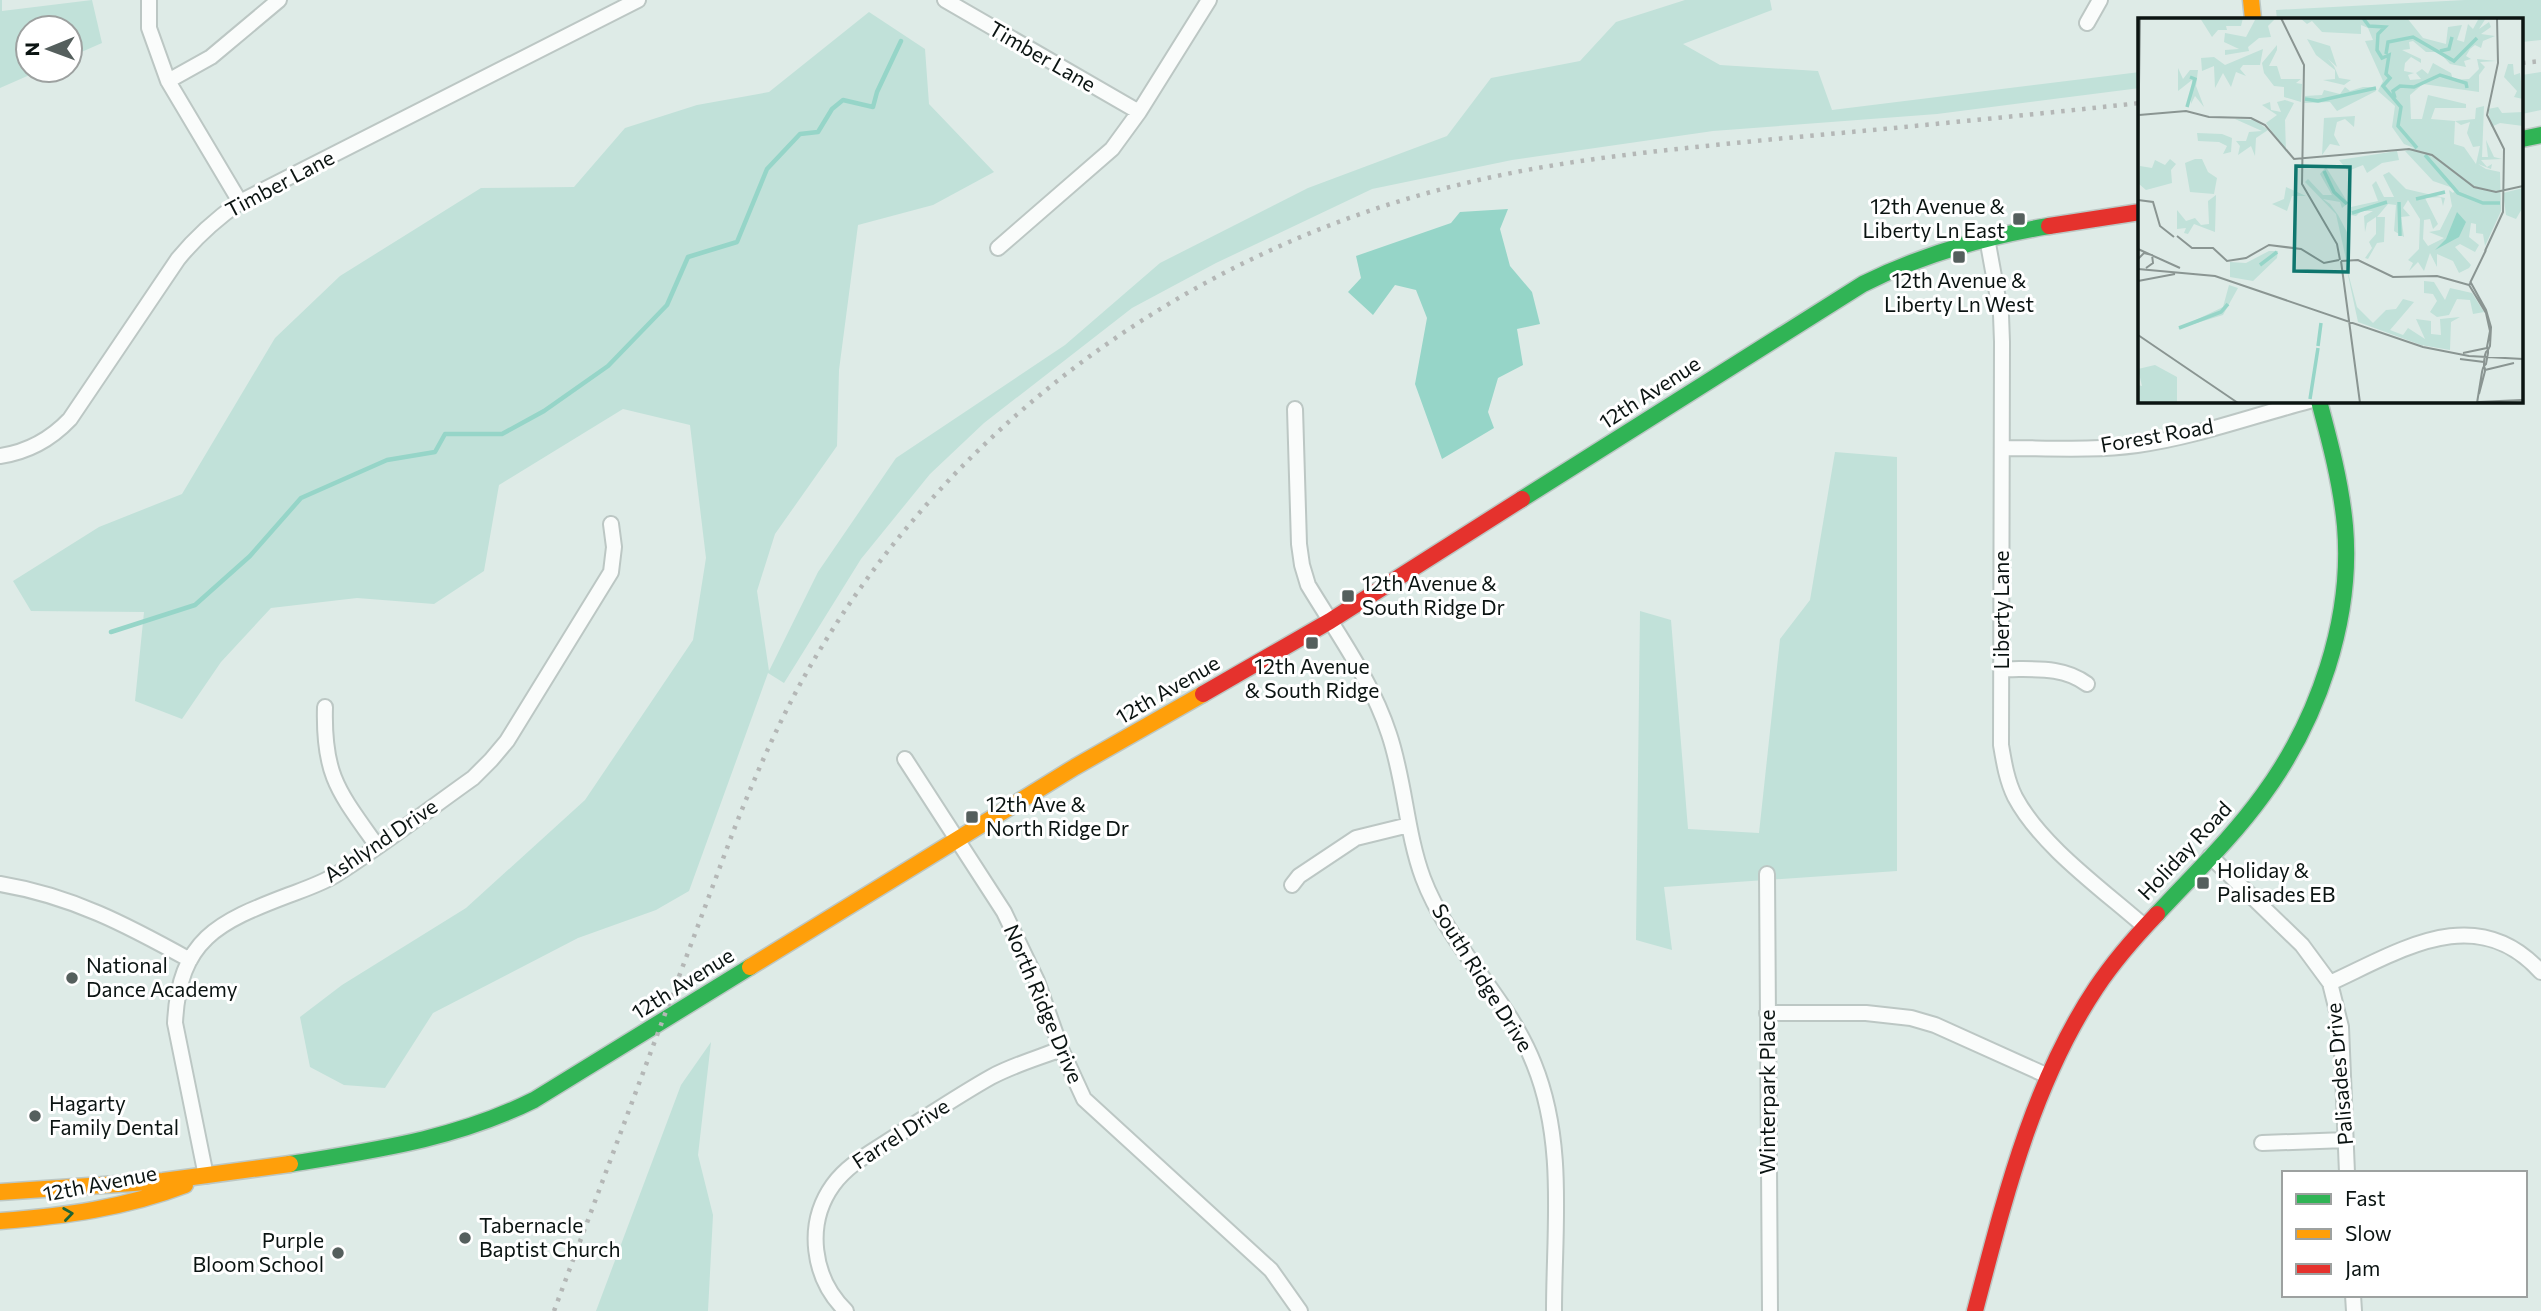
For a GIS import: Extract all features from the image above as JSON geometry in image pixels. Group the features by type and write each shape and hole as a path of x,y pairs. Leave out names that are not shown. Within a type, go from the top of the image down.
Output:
{"street":[{"path":"149,0 149,29 167,80 240,202"},
{"path":"167,80 211,57 279,0"},
{"name":"Timber Lane","path":"0,456 31,448 62,427 178,259 216,219 240,202 638,0"},
{"name":"Timber Lane","path":"945,0 1139,112"},
{"path":"998,248 1112,149 1139,112 1209,0"},
{"path":"2087,23 2100,0"},
{"path":"2251,0 2253,18"},
{"name":"12th Avenue","path":"0,1192 59,1190 206,1176 432,1139 502,1116 534,1100 1074,767 1329,621 1850,290 1924,256 1987,238 2138,212"},
{"name":"Liberty Lane","path":"1987,238 2001,315 2001,745 2004,765 2014,795 2028,819 2046,839 2144,926"},
{"name":"Forest Road","path":"2002,448 2136,445 2183,436 2305,402"},
{"name":"Holiday Road","path":"1975,1311 2018,1158 2048,1076 2075,1023 2096,989 2144,926 2254,807 2284,763 2304,726 2319,687 2335,636 2345,586 2343,504 2334,454 2319,402"},
{"name":"South Ridge Drive","path":"1295,409 1301,565 1308,585 1375,701 1390,735 1409,825 1433,902 1452,935 1514,1026 1534,1064 1546,1100 1556,1165 1554,1311"},
{"name":"Ashlynd Drive","path":"206,1176 175,1023 179,989 190,960 218,927 237,915 335,875 473,778 491,761 507,741 611,572 614,547 611,524"},
{"path":"2001,670 2063,671 2076,675 2087,684"},
{"path":"324,707 324,738 333,778 343,798 377,846"},
{"name":"North Ridge Drive","path":"905,760 1004,912 1037,981 1061,1049 1084,1099 1272,1270 1300,1311"},
{"path":"1292,885 1299,876 1356,838 1409,825"},
{"name":"Palisades Drive","path":"2210,856 2302,945 2330,983 2341,1027 2347,1171"},
{"name":"Winterpark Place","path":"1767,874 1770,1311"},
{"path":"0,884 51,895 90,908 128,925 190,960"},
{"path":"2330,983 2426,939 2455,934 2483,937 2501,943 2521,954 2541,972"},
{"path":"1768,1013 1866,1013 1911,1018 1935,1025 2048,1076"},
{"name":"Farrel Drive","path":"846,1311 827,1288 817,1261 816,1227 833,1185 852,1165 971,1088 993,1075 1061,1049"},
{"path":"2262,1143 2346,1140"},
{"name":"12th Avenue","path":"0,1221 73,1214 119,1205 168,1193 206,1176"}],"shaded area":[{"path":"0,0 2,11 92,0 102,43 84,51 84,14 14,14 14,82 0,88"},
{"path":"1685,0 1770,0 1772,10 1683,44 1720,65 1818,71 1832,110 2138,72 2138,88 1937,114 1713,131 1512,160 1372,189 1216,263 1132,308 984,423 930,474 861,559 784,683 768,673 689,891 656,910 578,938 433,1013 385,1088 344,1085 310,1067 300,1017 342,985 466,908 585,800 693,640 706,558 690,425 623,409 499,485 484,571 434,604 357,598 271,608 221,662 182,719 135,701 144,612 31,611 13,581 99,527 182,494 275,338 340,276 481,188 574,187 625,128 697,105 769,92 869,12 925,49 929,104 994,172 933,205 858,225 839,370 837,446 775,534 757,591 769,671 818,572 896,458 1065,345 1160,263 1308,188 1447,136 1491,78 1580,61 1616,22"},
{"path":"2465,0 2541,0 2541,40 2524,42 2524,18 2277,18 2276,10"},
{"path":"2541,72 2541,110 2524,114 2524,75"},
{"path":"1508,209 1500,229 1510,266 1532,292 1540,324 1517,329 1523,365 1498,378 1488,412 1494,428 1442,459 1415,384 1427,318 1416,290 1395,285 1373,315 1348,292 1361,278 1356,256 1451,223 1460,212"},
{"path":"1835,452 1897,457 1897,871 1664,887 1672,950 1636,940 1640,611 1671,620 1688,829 1759,833 1780,639 1810,600"},
{"path":"711,1042 698,1155 713,1215 708,1311 596,1311 681,1085"}],"waterway":[{"path":"111,632 195,605 250,556 301,498 387,460 435,452 445,434 502,434 544,411 608,366 667,305 688,257 737,242 767,169 800,134 818,132 832,109 843,100 873,107 877,92 901,41"}],"railway":[{"path":"2524,63 2541,61"},
{"path":"554,1311 733,832 799,686 826,640 883,558 947,482 1018,413 1096,352 1179,298 1267,252 1359,215 1454,186 1573,162 1654,152 2138,103"}],"traffic: fast":[{"path":"2524,139 2541,135"},
{"path":"1522,499 1863,284 1954,248 2049,226"},
{"path":"2157,914 2225,841 2263,795 2300,734 2328,667 2343,597 2345,526 2338,478 2319,402"},
{"path":"290,1164 353,1154 445,1134 505,1113 534,1100 750,967"}],"traffic: slow":[{"path":"2251,0 2253,18"},
{"path":"750,967 1075,767 1203,694"},
{"path":"0,1192 163,1181 290,1164"},
{"path":"0,1221 94,1210 140,1200 185,1185"}],"traffic: jam":[{"path":"2049,226 2138,212"},
{"path":"1203,694 1330,621 1522,499"},
{"path":"1975,1311 2022,1144 2054,1064 2096,988 2157,914"}],"place":[{"name":"12th Avenue & Liberty Ln East","path":"2019,219"},
{"name":"12th Avenue & Liberty Ln West","path":"1959,257"},
{"name":"12th Avenue & South Ridge Dr","path":"1348,596"},
{"name":"12th Avenue & South Ridge","path":"1312,643"},
{"name":"12th Ave & North Ridge Dr","path":"972,817"},
{"name":"Holiday & Palisades EB","path":"2203,883"},
{"name":"National Dance Academy","path":"72,978"},
{"name":"Hagarty Family Dental","path":"35,1116"},
{"name":"Tabernacle Baptist Church","path":"465,1238"},
{"name":"Purple Bloom School","path":"338,1253"}]}
